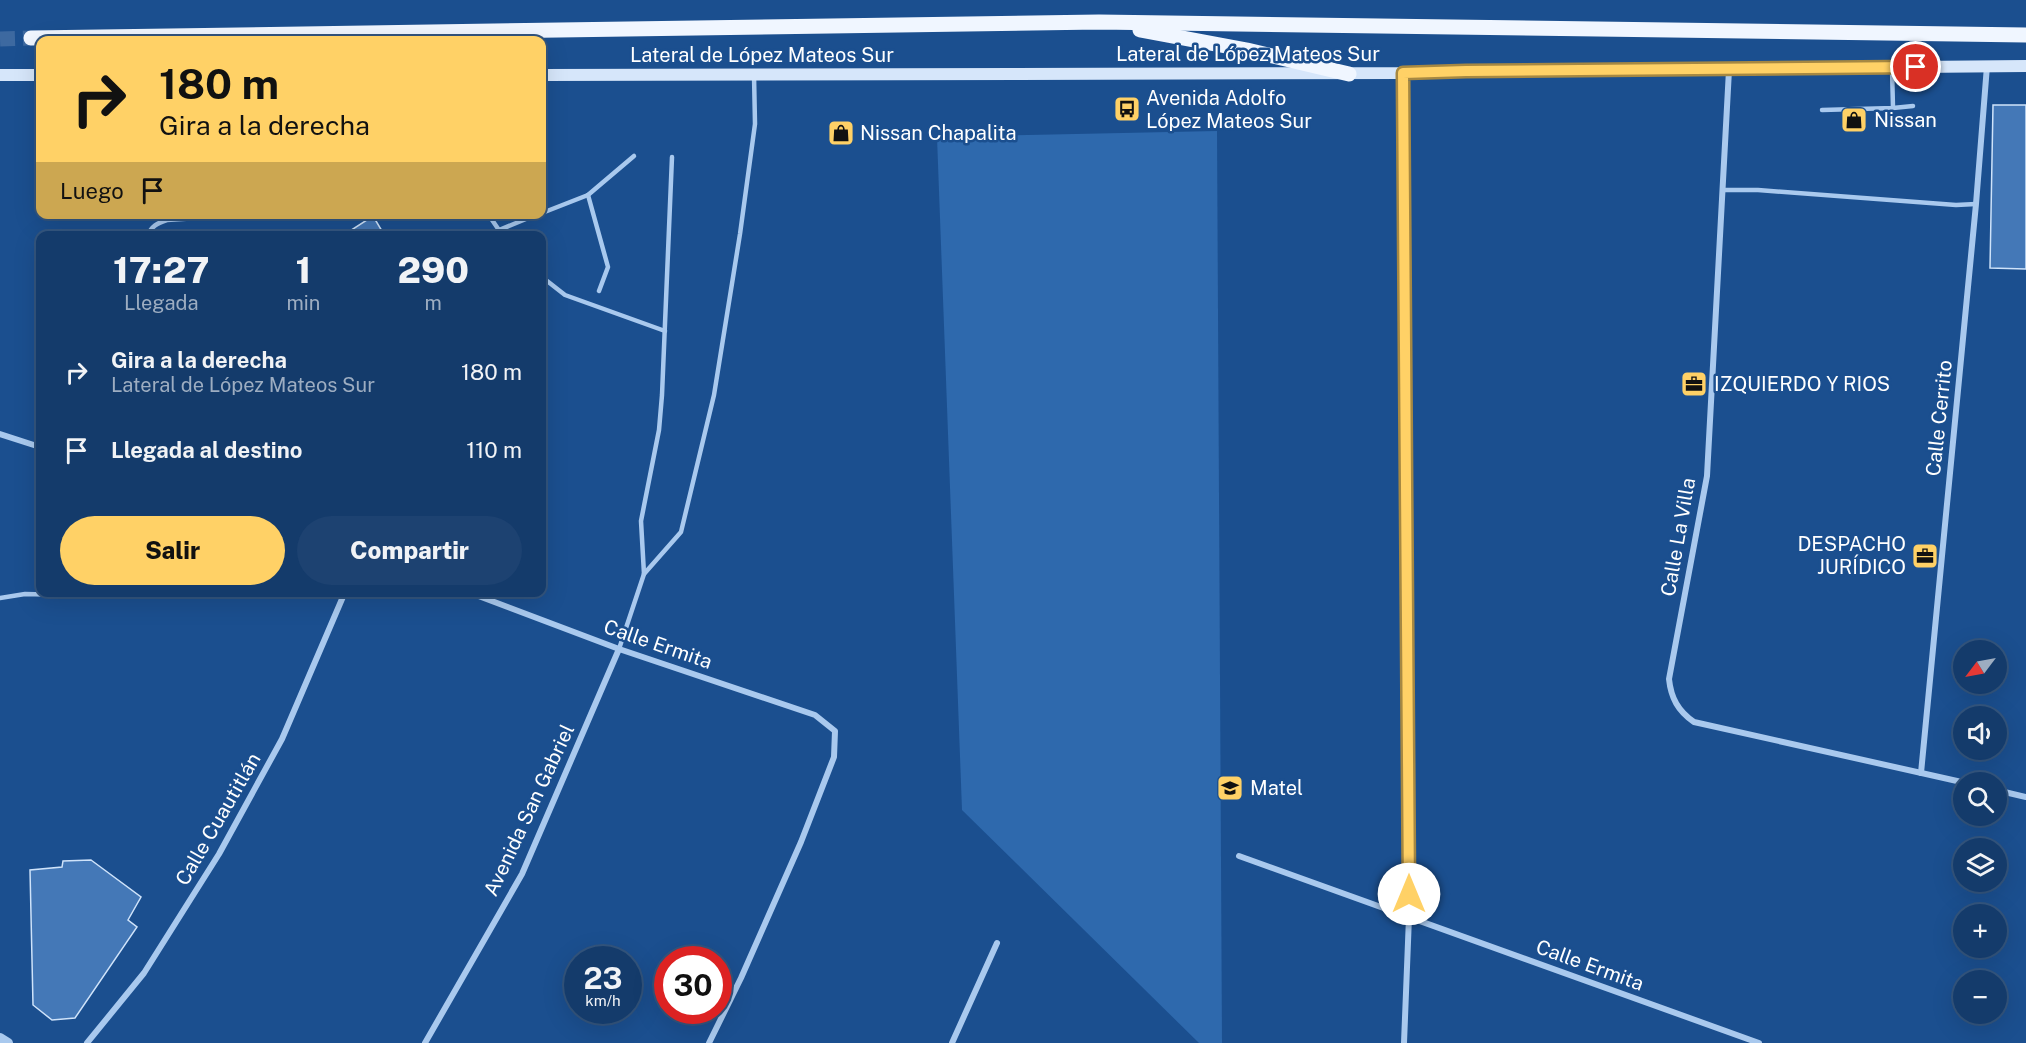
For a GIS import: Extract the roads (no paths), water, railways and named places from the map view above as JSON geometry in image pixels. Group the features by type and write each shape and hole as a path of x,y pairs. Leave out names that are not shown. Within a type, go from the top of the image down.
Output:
{"main road":[{"path":"1099,22 1247,50 1349,74"},
{"path":"164,36 1099,22 2026,35"},
{"path":"31,38 36,38"},
{"name":"Lateral de López Mateos Sur","path":"546,75 1349,74 2026,66"},
{"path":"0,75 36,75"}],"street":[{"name":"Calle Cerrito","path":"1921,773 1976,204 1987,66"},
{"name":"Calle La Villa","path":"1729,70 1707,476 1669,679 1670,692 1683,714 1694,722 1953,780"},
{"path":"1403,73 1409,917 1404,1043"},
{"path":"0,434 36,446"},
{"name":"Calle Cuautitlán","path":"87,1043 144,973 219,854 282,740 343,597"},
{"name":"Calle Ermita","path":"481,597 619,649 815,715 835,731 834,757 801,842 741,978 709,1043"},
{"name":"Avenida San Gabriel","path":"425,1043 522,874 619,649"},
{"path":"2007,793 2026,797"},
{"name":"Calle Ermita","path":"1239,856 1759,1043"},
{"path":"952,1043 997,943"},
{"path":"0,1038 8,1043"}],"lane":[{"path":"1892,68 1893,108"},
{"path":"644,574 681,532 714,395 755,124 754,75"},
{"path":"1822,110 1913,106"},
{"path":"546,212 588,195 634,156"},
{"path":"619,649 644,574 641,521 659,430 672,157"},
{"path":"1723,189 1956,205 1976,204"},
{"path":"588,195 608,267 599,291"},
{"path":"149,231 158,223 182,219"},
{"path":"491,219 499,230 527,219"},
{"path":"546,281 565,295 664,331"},
{"path":"0,598 36,594"}],"tunnel":[{"path":"0,39 31,38"}],"place":[{"name":"Avenida Adolfo López Mateos Sur","path":"1127,109"},
{"name":"Nissan","path":"1854,120"},
{"name":"Nissan Chapalita","path":"841,133"},
{"name":"IZQUIERDO Y RIOS","path":"1694,384"},
{"name":"DESPACHO JURÍDICO","path":"1925,556"},
{"name":"Matel","path":"1230,788"}]}
